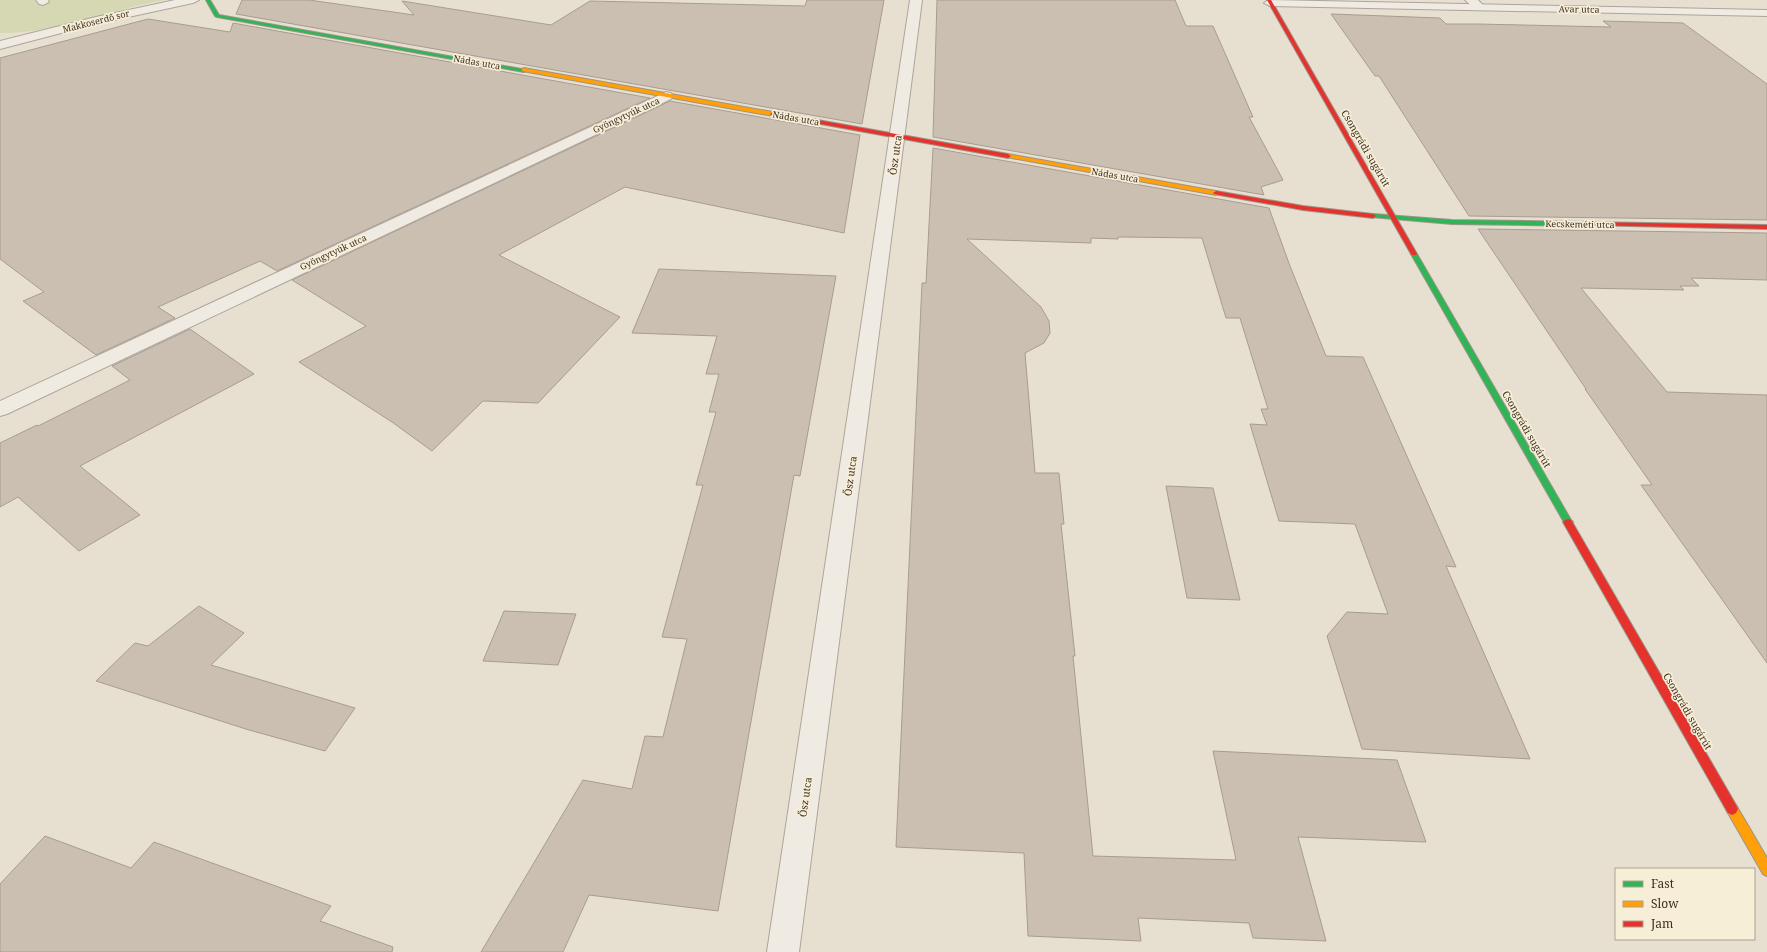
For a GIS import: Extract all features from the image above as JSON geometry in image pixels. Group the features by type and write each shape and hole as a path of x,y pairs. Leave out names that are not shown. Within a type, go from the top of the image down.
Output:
{"street":[{"name":"Makkoserdő sor","path":"0,45 147,8 193,0"},
{"name":"Nádas utca","path":"208,0 217,16 1303,208 1394,219"},
{"name":"Ősz utca","path":"783,952 916,0"},
{"name":"Avar utca","path":"1270,1 1475,4 1767,13"},
{"name":"Csongrádi sugárút","path":"1270,1 1767,870"},
{"name":"Gyöngytyúk utca","path":"0,409 666,96"},
{"name":"Kecskeméti utca","path":"1394,219 1466,222 1767,227"}],"green space":[{"path":"0,0 165,0 41,30 0,33"}],"building":[{"path":"242,0 309,0 414,15 402,1 551,25 590,1 805,6 807,0 884,0 862,124 236,14"},
{"path":"937,0 1175,0 1186,26 1213,26 1253,117 1249,117 1283,180 1261,187 1264,195 933,137"},
{"path":"1331,14 1440,18 1446,24 1611,27 1603,21 1683,23 1767,84 1767,220 1469,216 1379,76 1375,76"},
{"path":"148,19 230,32 233,23 650,98 277,271 260,261 158,307 175,318 96,355 23,301 44,292 0,259 0,58"},
{"path":"670,101 860,135 844,233 625,187 499,255 620,317 538,403 483,401 432,451 392,422 299,362 366,326 292,280"},
{"path":"933,148 1269,208 1290,266 1326,356 1363,357 1456,567 1446,566 1530,759 1362,749 1327,636 1347,612 1388,614 1355,524 1279,521 1250,424 1267,425 1261,409 1268,409 1240,318 1226,318 1202,238 1091,238 1091,243 967,239 1041,307 1049,321 1050,333 1044,343 1025,353 1035,473 1059,473 1064,524 1061,524 1075,656 1073,656 1093,856 1236,860 1213,751 1397,760 1426,842 1298,837 1326,941 1253,938 1249,923 1138,918 1141,941 1028,936 1024,853 896,847 922,283 926,283"},
{"path":"1478,229 1767,233 1767,280 1691,278 1699,286 1680,286 1684,290 1581,288 1667,392 1767,395 1767,663 1641,485 1652,485 1585,389"},
{"path":"659,269 836,276 800,476 794,475 718,911 589,895 563,952 481,952 583,780 632,789 645,736 663,737 687,639 662,637 703,485 696,485 716,412 709,412 719,374 706,374 717,336 632,333"},
{"path":"190,329 254,374 80,466 140,515 79,551 18,497 0,507 0,443 37,425 38,426 130,380 112,366"},
{"path":"1166,486 1213,488 1240,600 1187,598"},
{"path":"199,606 244,633 211,665 355,708 325,751 249,730 96,681 135,643 148,646"},
{"path":"504,611 576,614 558,665 483,661"},
{"path":"45,836 131,868 154,842 331,906 320,921 393,947 392,952 0,952 0,884"}],"traffic: fast":[{"path":"208,0 217,16 524,70"},
{"path":"1373,216 1452,222 1586,224"},
{"path":"1414,254 1568,522"}],"traffic: slow":[{"path":"524,70 773,114"},
{"path":"1008,156 1216,193"},
{"path":"1732,809 1767,870"}],"traffic: jam":[{"path":"1269,0 1414,254"},
{"path":"773,114 1008,156"},
{"path":"1216,193 1303,208 1373,216"},
{"path":"1586,224 1767,227"},
{"path":"1568,522 1732,809"}]}
